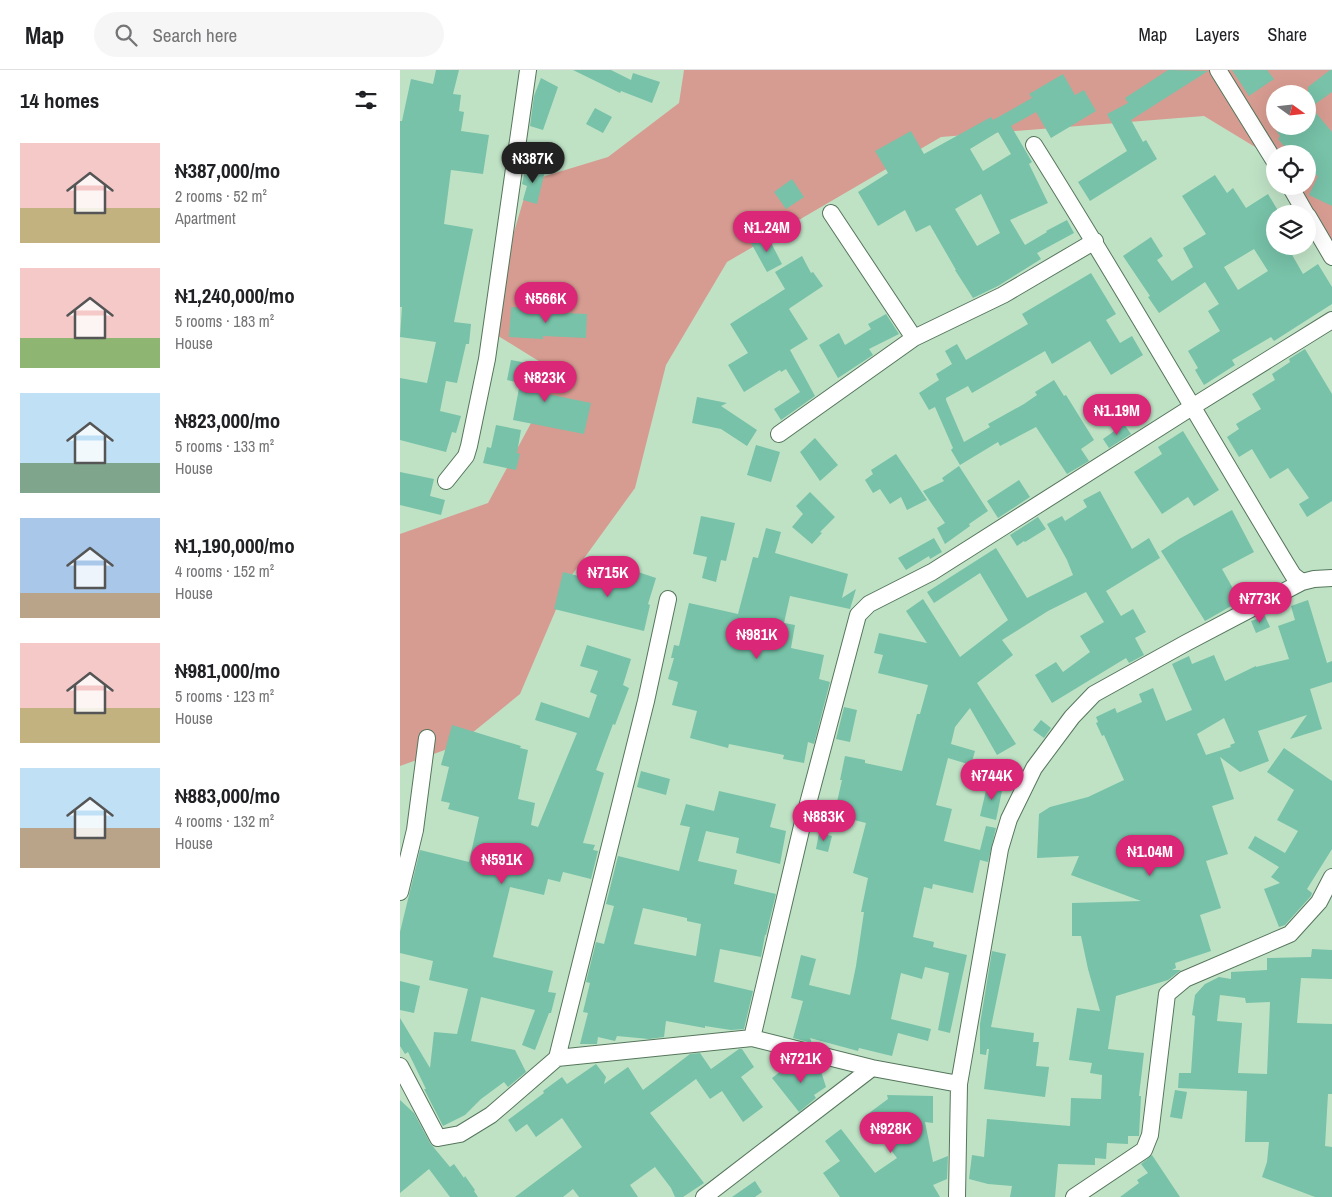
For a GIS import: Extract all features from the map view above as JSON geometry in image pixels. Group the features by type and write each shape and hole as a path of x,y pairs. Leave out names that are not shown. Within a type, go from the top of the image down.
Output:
{"street":[{"path":"446,481 466,456 470,446 487,360 528,70"},
{"path":"1218,70 1266,147"},
{"path":"1034,145 1095,241 1293,575 1302,582"},
{"path":"831,213 914,338"},
{"path":"1316,230 1332,257"},
{"path":"779,434 914,338 1003,295 1095,241"},
{"path":"752,1038 802,826 858,615 869,604 932,572 1332,320"},
{"path":"957,1197 959,1084 1000,849 1009,819 1034,768 1072,717 1094,694 1302,582 1332,578"},
{"path":"400,1066 438,1138 460,1134 491,1115 556,1058 646,701 668,599"},
{"path":"400,892 414,830 427,738"},
{"path":"1074,1197 1144,1150 1150,1135 1167,994 1185,979 1290,934 1319,902 1332,876"},
{"path":"556,1058 752,1038 872,1068 959,1084"},
{"path":"704,1197 872,1068"}],"shaded area":[{"path":"684,70 1332,70 1332,249 1316,223 1316,205 1305,205 1299,195 1316,195 1316,145 1266,145 1266,154 1204,116 941,137 727,262 666,365 635,488 569,579 520,694 456,746 400,766 400,534 488,503 558,373 495,334 507,256 529,181 608,157 679,103"}],"building":[{"path":"436,70 459,70 453,94 461,95 459,111 464,112 461,131 489,135 483,174 451,170 444,224 473,229 454,322 471,324 469,344 466,344 457,383 446,381 440,411 461,416 456,433 452,432 446,452 400,440 400,378 427,383 436,342 400,337 402,307 400,307 400,121 402,121 411,79 433,84"},
{"path":"573,70 611,70 631,80 633,73 660,82 652,103 621,91 620,93"},
{"path":"1168,70 1208,71 1131,120 1143,142 1146,140 1157,159 1090,201 1078,182 1127,151 1107,114 1128,103 1125,98"},
{"path":"1232,70 1267,70 1274,79 1249,96"},
{"path":"1332,70 1332,92 1316,103 1316,85 1311,85"},
{"path":"1063,74 1075,95 1084,90 1096,111 1051,138 1036,112 1011,126 1032,162 1029,164 1048,203 1010,220 1025,245 1067,220 1074,233 1037,253 1041,259 998,286 973,298 930,225 916,232 905,210 878,226 858,192 888,173 875,151 911,131 924,154 991,117 993,120 1032,98 1029,94","holes":["998,132 1011,154 983,171 970,149","981,194 1000,233 977,246 955,209"]},
{"path":"541,78 558,87 543,130 530,126 534,96"},
{"path":"595,108 612,117 603,133 586,124"},
{"path":"1316,113 1332,132 1332,206 1309,195 1316,195 1316,180 1318,176 1316,175 1316,145 1283,145 1278,139 1280,136 1316,135"},
{"path":"526,166 545,171 537,204 523,200 527,186 522,184"},
{"path":"1215,175 1227,193 1233,188 1246,208 1269,195 1275,205 1266,205 1266,255 1292,255 1303,274 1318,264 1332,287 1332,304 1274,341 1271,337 1232,360 1235,365 1204,385 1195,370 1198,368 1188,351 1220,331 1208,311 1219,304 1205,282 1159,313 1123,256 1151,237 1163,256 1157,260 1172,281 1193,267 1183,248 1206,234 1182,196","holes":["1254,249 1268,271 1238,290 1224,267"]},
{"path":"792,179 804,197 786,209 774,192"},
{"path":"767,235 782,264 767,272 751,243"},
{"path":"802,256 811,273 813,272 823,286 789,309 808,339 790,350 815,396 781,420 774,409 800,392 786,369 781,372 780,370 744,392 728,365 748,353 730,324 785,289 775,272"},
{"path":"1091,273 1116,314 1106,320 1120,343 1132,336 1143,355 1111,375 1090,341 1052,364 1045,351 972,393 968,386 946,398 964,442 990,427 988,424 1024,404 1037,395 1035,392 1054,380 1064,396 1066,395 1094,440 1081,449 1089,461 1067,474 1036,427 1000,446 998,442 960,465 951,450 953,448 935,407 929,410 919,393 939,380 936,374 952,364 945,351 957,344 966,360 1028,324 1022,314"},
{"path":"511,307 545,309 544,312 587,314 586,338 543,336 543,339 509,337"},
{"path":"886,314 899,334 869,349 873,355 838,378 819,345 839,333 845,345 871,329 868,324"},
{"path":"1305,349 1332,394 1332,501 1307,517 1299,504 1309,498 1288,468 1270,479 1252,449 1239,457 1227,437 1239,429 1236,424 1261,409 1252,394 1275,380 1272,374 1290,362 1289,359"},
{"path":"511,360 538,365 533,391 591,403 584,434 513,420 520,383 507,380"},
{"path":"697,397 727,403 721,406 757,430 747,446 721,429 692,423"},
{"path":"1124,424 1131,434 1109,448 1103,439"},
{"path":"496,425 521,430 517,453 520,454 516,470 483,463 487,447 491,448"},
{"path":"1183,431 1219,490 1194,506 1188,497 1162,514 1134,472 1162,454 1158,447"},
{"path":"815,438 838,465 820,481 800,452"},
{"path":"756,445 780,452 771,482 747,475"},
{"path":"896,454 927,500 907,510 901,497 890,504 880,489 873,493 865,480 873,474 871,470"},
{"path":"959,466 988,511 945,544 937,528 945,523 923,491 944,481 942,478"},
{"path":"400,472 434,479 430,496 445,500 441,515 400,505"},
{"path":"1019,480 1030,497 998,518 987,501"},
{"path":"1100,491 1132,549 1149,538 1160,558 1106,591 1121,616 1133,609 1146,632 1135,638 1144,655 1129,663 1126,658 1052,703 1035,675 1056,662 1063,672 1090,652 1080,636 1104,622 1086,592 1048,611 1002,640 1013,655 977,683 1016,744 997,755 970,708 955,727 951,744 975,751 971,765 948,758 936,805 952,809 944,841 980,850 986,826 996,828 988,862 980,860 973,893 933,884 932,889 924,887 913,937 934,942 933,947 967,955 950,1033 938,1030 949,973 925,967 922,979 901,973 891,1019 931,1029 928,1041 898,1033 892,1056 859,1048 858,1051 810,1038 812,1043 793,1038 803,1001 791,998 801,955 816,959 809,985 850,995 856,966 864,912 861,912 868,878 853,873 866,823 834,815 845,756 865,760 865,763 902,771 917,714 920,714 928,685 878,673 883,655 874,653 879,633 927,643 906,611 923,599 960,657 1008,620 980,573 934,603 927,592 996,548 1027,598 1073,575 1047,524 1062,516 1065,521 1087,507 1083,500"},
{"path":"810,492 835,517 820,532 822,533 812,544 792,527 803,514 796,506"},
{"path":"1232,510 1254,552 1222,569 1240,601 1205,621 1161,551"},
{"path":"701,516 735,523 726,561 721,560 716,582 702,578 707,557 693,554"},
{"path":"1038,517 1046,529 1017,546 1010,535"},
{"path":"766,528 781,532 775,553 848,574 842,598 856,589 850,609 790,596 784,623 795,625 791,648 824,655 819,679 830,682 814,744 808,742 804,763 783,759 784,755 729,744 728,748 690,738 697,711 672,705 678,682 668,679 674,658 671,658 674,645 679,646 689,603 738,614 753,557 758,558"},
{"path":"934,538 942,552 930,559 929,556 906,570 898,558"},
{"path":"620,566 656,578 648,604 650,605 644,631 554,609 563,572 614,585"},
{"path":"1308,600 1327,663 1332,661 1332,682 1310,689 1322,729 1290,739 1307,715 1258,731 1269,761 1240,772 1220,757 1234,799 1212,806 1228,854 1206,861 1221,908 1200,915 1211,951 1175,963 1176,968 1172,970 1181,970 1168,980 1116,996 1108,1049 1144,1053 1139,1096 1141,1096 1139,1136 1128,1136 1128,1144 1107,1143 1106,1159 1095,1158 1095,1165 1058,1164 1055,1197 1010,1197 1012,1186 988,1184 969,1179 972,1155 984,1157 987,1119 1070,1126 1071,1098 1101,1099 1102,1075 1090,1073 1092,1063 1069,1060 1077,1008 1100,1011 1081,936 1072,936 1072,903 1141,901 1071,875 1079,856 1037,858 1039,814 1050,807 1088,797 1124,780 1104,735 1102,736 1096,723 1098,722 1096,717 1115,708 1117,713 1142,702 1139,694 1153,688 1166,721 1192,710 1172,664 1189,656 1192,664 1214,655 1225,681 1256,666 1289,659 1278,626 1295,620 1291,606","holes":["1224,718 1235,743 1230,745 1231,747 1206,755 1197,734"]},
{"path":"1265,616 1270,627 1256,633 1251,621"},
{"path":"587,645 631,659 623,685 629,688 596,770 604,773 583,843 595,845 593,850 598,851 591,879 563,872 560,882 548,879 544,895 510,887 493,957 553,971 548,992 556,993 551,1013 549,1013 535,1050 522,1045 535,1010 481,997 471,1041 515,1050 526,1072 508,1087 504,1082 481,1099 465,1115 443,1126 408,1052 405,1054 400,1046 400,1018 430,1068 434,1032 457,1034 468,989 429,980 433,961 400,953 400,932 420,850 469,862 479,817 448,809 450,803 441,801 449,767 441,765 452,725 521,746 520,748 528,750 518,799 535,803 531,825 538,827 577,733 535,720 541,702 589,718 597,695 590,692 598,671 580,666"},
{"path":"844,707 857,710 850,742 836,739"},
{"path":"1041,720 1051,728 1044,738 1033,730"},
{"path":"1284,748 1332,781 1332,849 1307,889 1312,893 1311,896 1285,925 1279,927 1264,889 1280,883 1271,877 1279,867 1248,848 1255,836 1285,853 1298,831 1277,820 1294,790 1267,772"},
{"path":"641,771 670,779 666,795 637,787"},
{"path":"988,782 1003,786 996,820 980,816"},
{"path":"719,791 776,804 770,827 786,831 780,864 736,853 739,838 706,831 698,861 737,870 734,884 776,894 761,957 720,949 714,982 753,991 744,1029 731,1030 705,1026 705,1028 666,1021 664,1037 649,1039 617,1036 615,1041 598,1037 597,1044 580,1044 588,1013 583,1012 590,983 586,982 596,942 604,944 614,906 606,904 618,856 679,871 690,827 680,825 686,804 714,811","holes":["643,908 687,918 687,921 701,924 696,956 634,944"]},
{"path":"819,833 832,836 828,852 816,849"},
{"path":"1312,949 1332,950 1332,979 1301,978 1297,1023 1332,1024 1332,1094 1328,1094 1325,1146 1332,1147 1332,1197 1315,1197 1262,1177 1267,1162 1269,1142 1245,1142 1247,1091 1178,1088 1179,1073 1191,1073 1195,1016 1192,1015 1195,995 1205,984 1219,977 1231,979 1231,972 1267,970 1267,958 1311,957","holes":["1220,995 1245,998 1246,1003 1270,1002 1267,1074 1238,1073 1242,1023 1217,1021"]},
{"path":"992,951 1006,954 991,1027 1034,1033 1033,1042 1039,1042 1036,1066 1049,1067 1045,1097 984,1089 989,1049 987,1049 986,1055 980,1054 980,1024"},
{"path":"400,981 420,986 414,1013 400,1010"},
{"path":"739,1049 742,1049 754,1067 741,1077 763,1107 743,1122 722,1091 710,1099 696,1079 650,1113 704,1183 683,1197 675,1197 671,1188 655,1167 630,1185 638,1197 579,1197 573,1189 563,1197 515,1197 582,1147 562,1118 536,1137 527,1124 516,1132 508,1120 562,1077 567,1084 596,1064 606,1077 604,1084 628,1067 643,1090 690,1054 700,1053 711,1069"},
{"path":"809,1063 819,1065 826,1087 814,1095 816,1098 799,1112 772,1078 790,1064 796,1072"},
{"path":"1175,1090 1187,1092 1182,1119 1170,1117"},
{"path":"887,1095 933,1096 933,1123 925,1122 933,1162 948,1156 947,1179 933,1185 940,1197 840,1197 823,1173 840,1161 825,1141 841,1129 875,1173 897,1158 865,1116 888,1099"},
{"path":"400,1100 414,1113 430,1143 450,1167 454,1164 464,1178 465,1176 478,1197 450,1197 429,1169 400,1193"},
{"path":"1152,1155 1180,1197 1120,1197 1139,1183 1137,1180 1148,1173 1141,1164"},
{"path":"755,1181 762,1192 755,1197 732,1197"}]}
